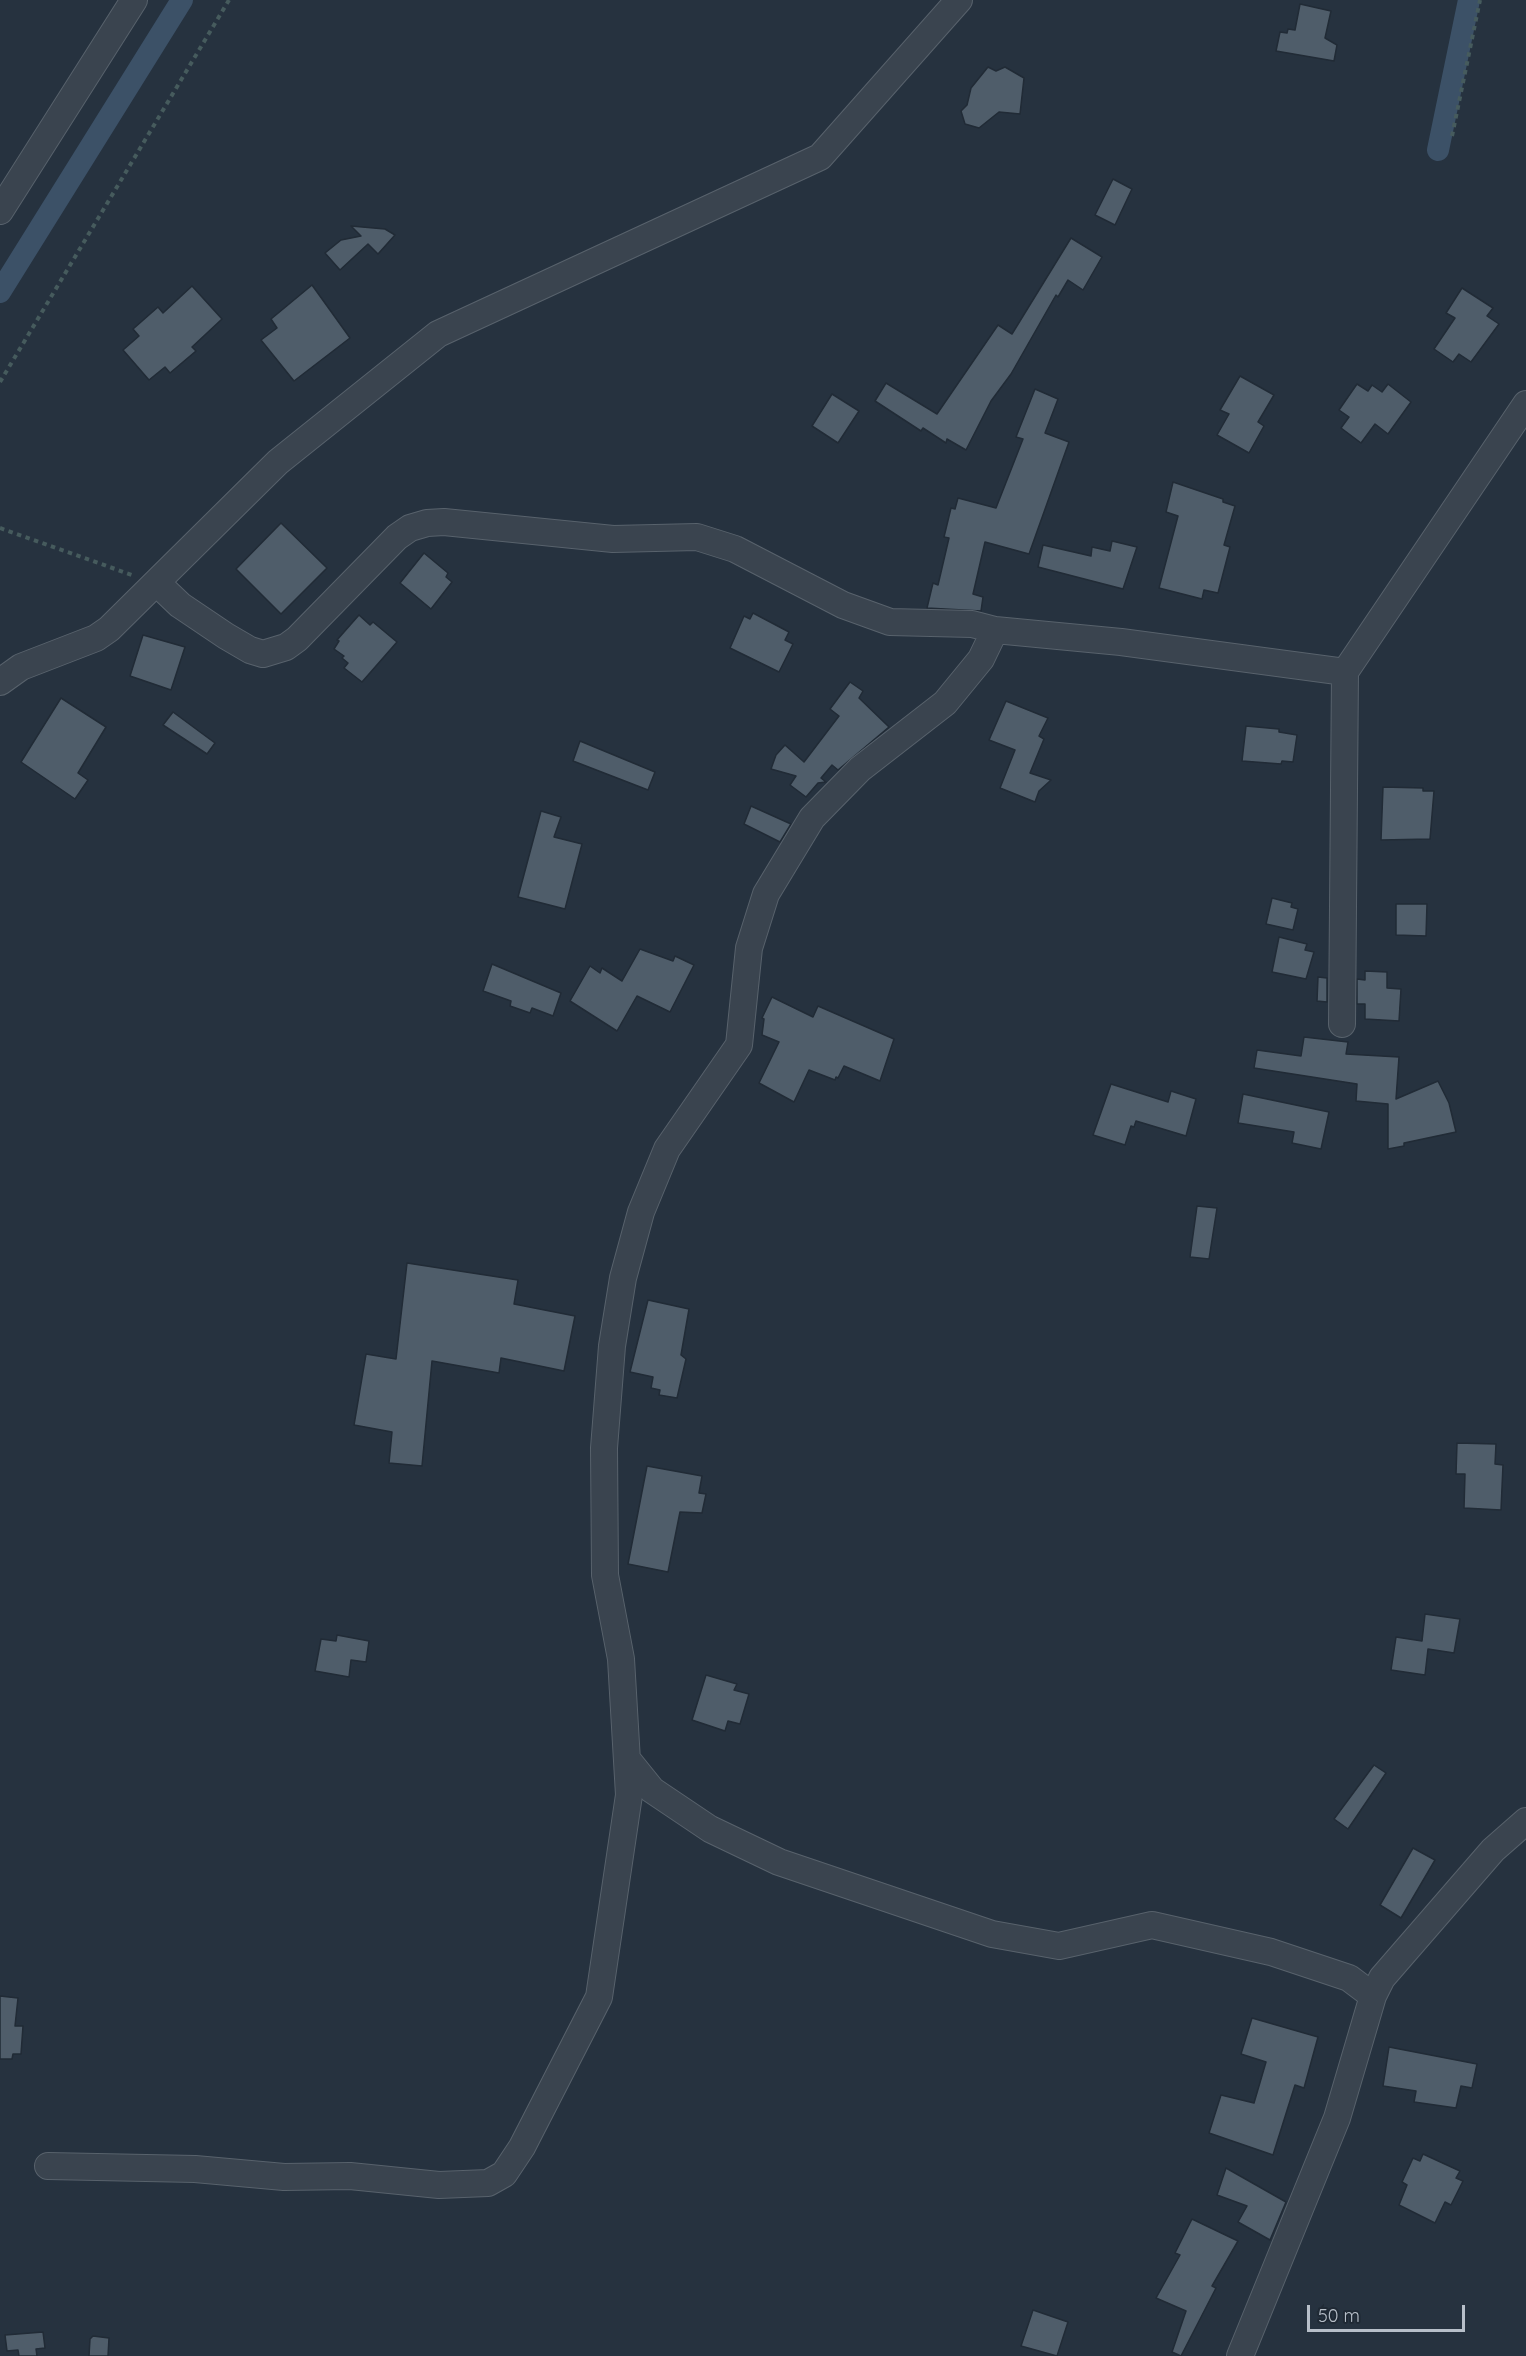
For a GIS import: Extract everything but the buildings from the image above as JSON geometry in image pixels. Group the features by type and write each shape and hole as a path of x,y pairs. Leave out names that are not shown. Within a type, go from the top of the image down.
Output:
{"street":[{"path":"0,211 134,0"},
{"path":"0,682 31,663 96,639 123,618 278,462 438,334 820,157 959,0"},
{"path":"1342,1024 1345,672 1526,404"},
{"path":"158,584 180,605 226,636 250,650 263,654 274,652 297,639 396,537 410,528 444,522 613,539 697,537 735,549 867,615 890,622 972,624 995,630 1121,642 1345,672"},
{"path":"48,2166 195,2169 284,2177 350,2176 439,2185 489,2182 504,2174 522,2147 599,1997 629,1795 621,1659 606,1575 604,1449 612,1346 623,1278 641,1212 667,1149 739,1045 749,948 766,894 812,818 861,769 945,703 981,659 995,630"},
{"path":"627,1759 652,1790 710,1829 779,1862 992,1934 1059,1946 1152,1925 1271,1952 1349,1978 1373,1996"},
{"path":"1240,2356 1337,2118 1373,1996 1382,1978 1396,1959 1493,1850 1526,1821"}],"path":[{"path":"0,382 229,0"},
{"path":"1452,136 1480,0"},
{"path":"0,528 158,584"}],"waterway":[{"path":"0,292 182,0"},
{"path":"1438,150 1469,0"}]}
